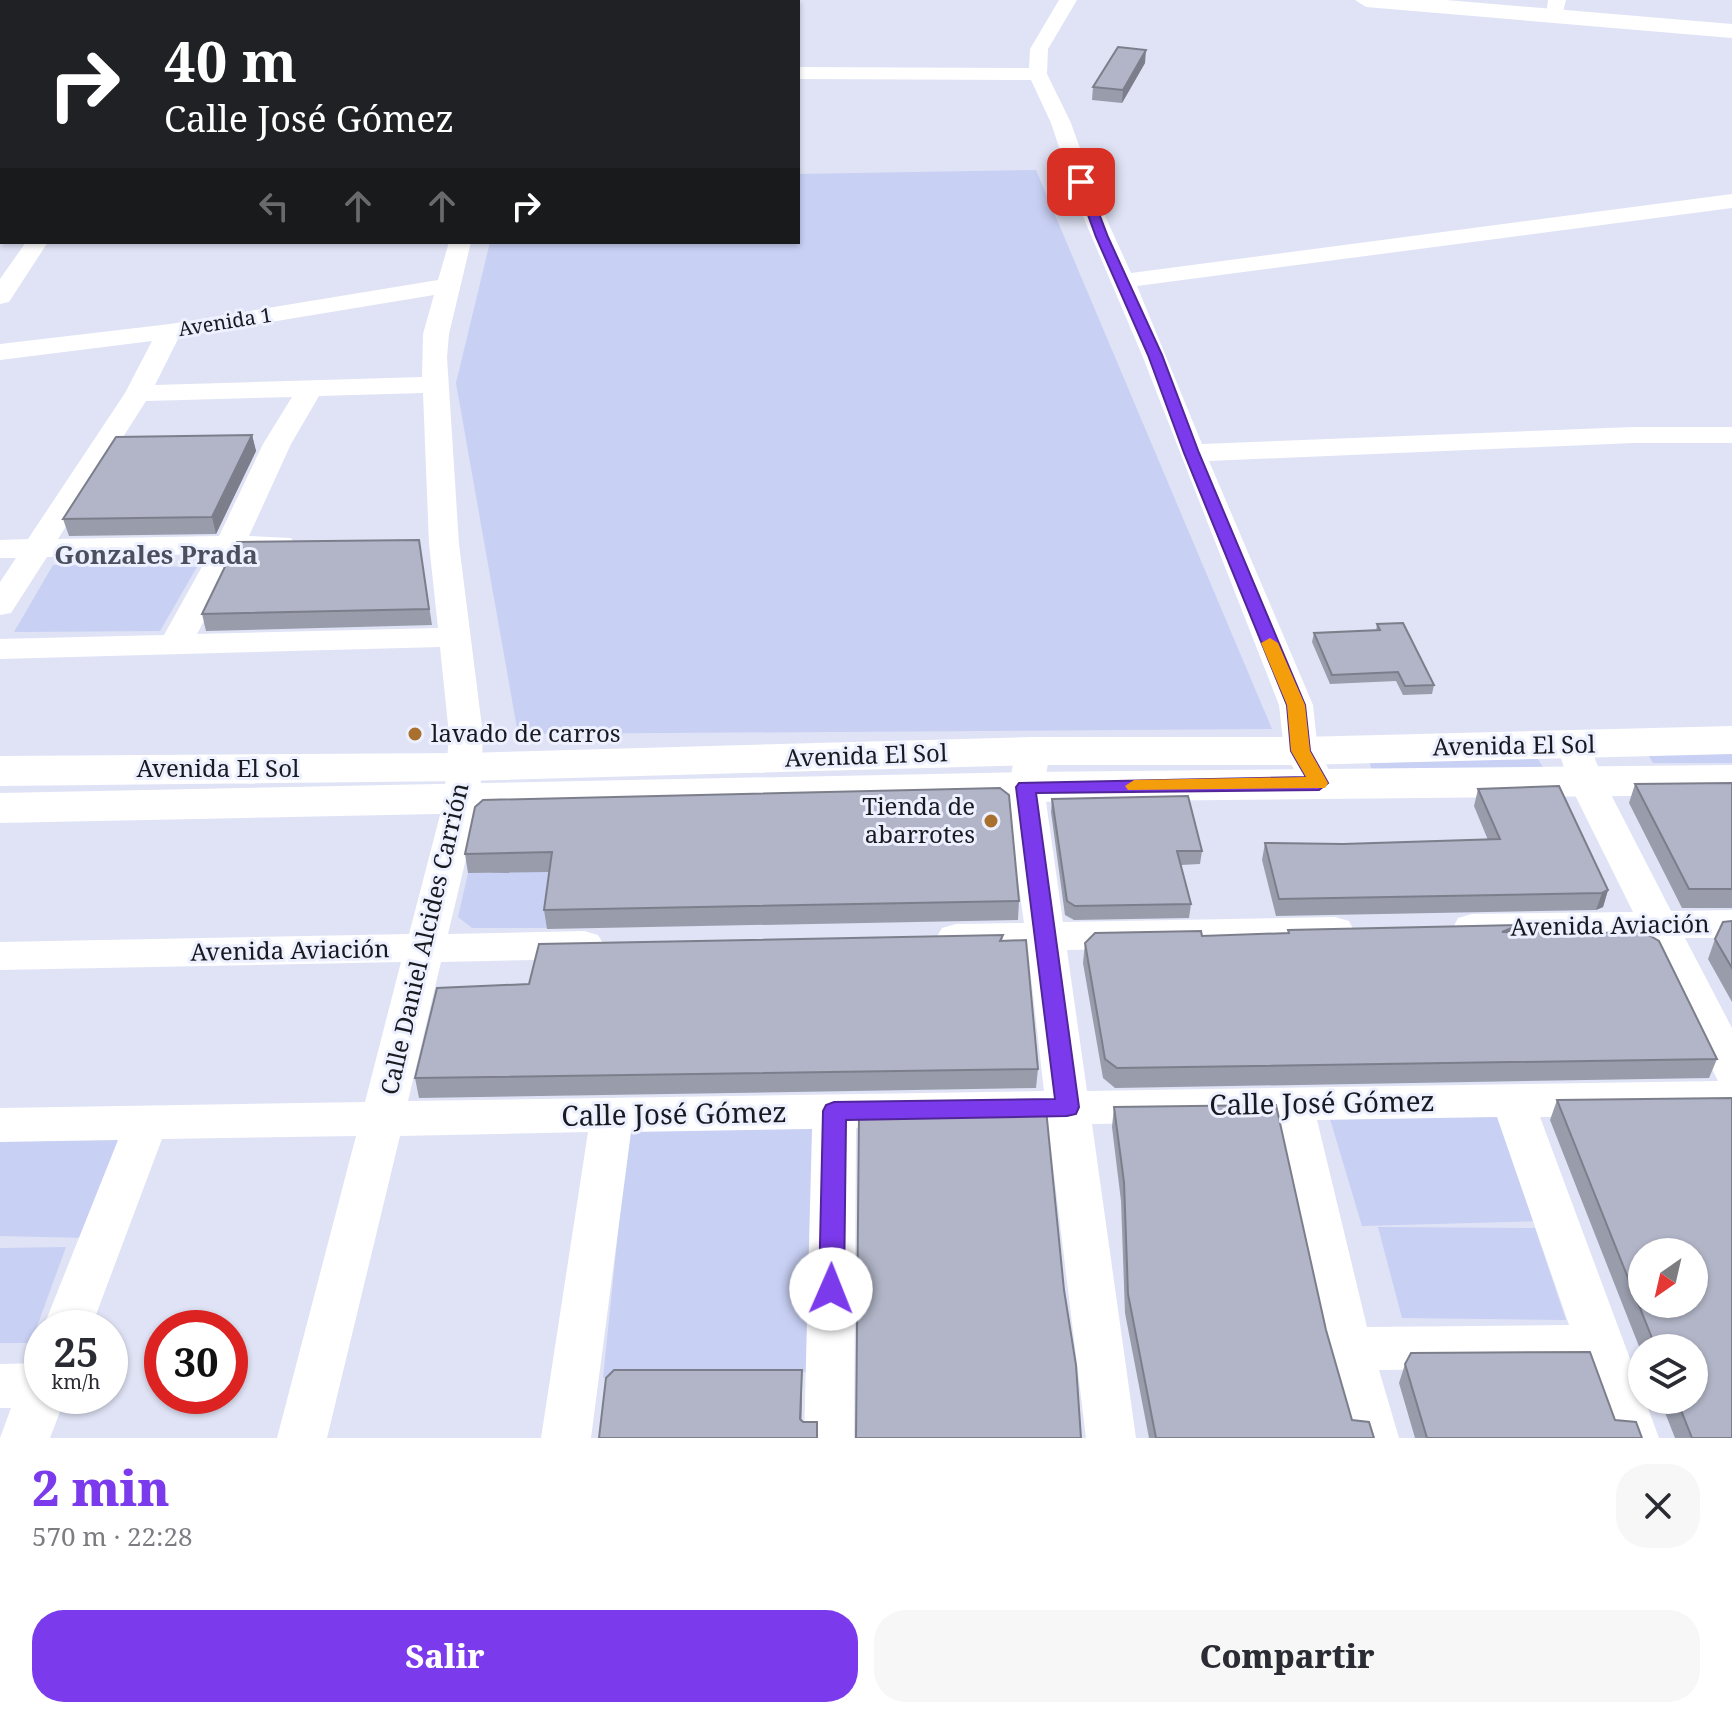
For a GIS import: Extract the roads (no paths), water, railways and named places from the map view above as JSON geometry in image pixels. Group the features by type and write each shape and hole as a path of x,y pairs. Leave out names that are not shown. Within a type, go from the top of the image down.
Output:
{"main road":[{"path":"1366,0 1556,7 1732,31"},
{"path":"1480,0 1732,21"},
{"name":"Avenida El Sol","path":"1580,763 1732,740"},
{"name":"Avenida El Sol","path":"0,808 463,784 1030,769 1580,763 1732,780"},
{"name":"Avenida El Sol","path":"0,771 463,784"}],"street":[{"path":"1068,0 1039,49 1038,74 1061,123 1102,237 1124,281 1296,705 1310,767"},
{"path":"800,73 1038,74"},
{"path":"1124,281 1732,201"},
{"path":"0,297 36,244"},
{"name":"Calle Daniel Alcides Carrión","path":"302,1438 463,784 466,735 444,544 435,385 436,334 459,244"},
{"name":"Avenida 1","path":"0,352 170,331 449,285"},
{"path":"0,606 138,393 170,331"},
{"path":"138,393 435,385"},
{"path":"175,645 230,544 277,444 310,389"},
{"path":"1192,453 1633,435 1732,435"},
{"path":"0,549 307,544"},
{"path":"414,544 444,544"},
{"path":"0,649 454,637"},
{"path":"1580,763 1732,1069"},
{"path":"1030,769 1044,937 1111,1438"},
{"name":"Avenida Aviación","path":"1440,929 1732,924"},
{"path":"917,939 1377,930"},
{"name":"Avenida Aviación","path":"0,956 616,945"},
{"name":"Calle José Gómez","path":"0,1125 1732,1097"},
{"path":"1512,1100 1634,1438"},
{"path":"1292,1104 1348,1349 1374,1438"},
{"path":"829,1438 834,1111"},
{"path":"566,1438 612,1115"},
{"path":"74,1310 147,1122"},
{"path":"1348,1349 1601,1346"},
{"path":"0,1386 24,1385"},
{"path":"25,1438 34,1414"}],"place":[{"name":"lavado de carros","path":"415,734"},
{"name":"Tienda de abarrotes","path":"991,821"}],"district":[{"name":"Gonzales Prada","path":"156,555"}]}
